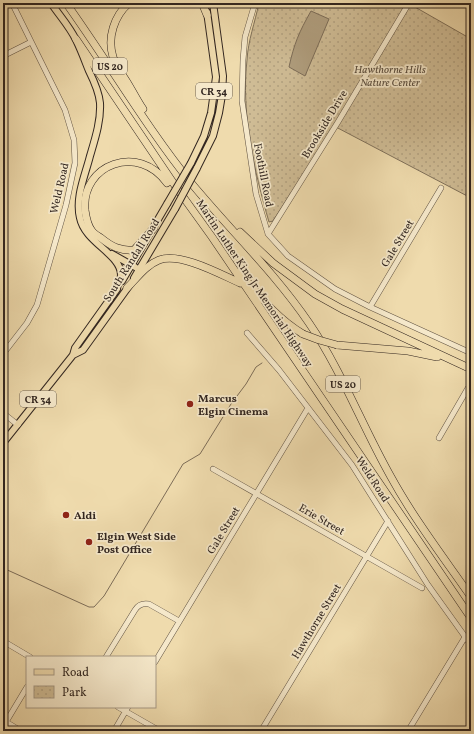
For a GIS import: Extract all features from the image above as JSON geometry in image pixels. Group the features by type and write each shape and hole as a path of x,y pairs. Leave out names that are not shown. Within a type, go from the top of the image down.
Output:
{"highway":[{"name":"US 20","path":"66,3 98,48 152,131"},
{"path":"129,3 120,13 112,33 111,44 113,56 117,67 147,116 152,131"},
{"path":"204,3 207,15"},
{"name":"Martin Luther King Jr Memorial Highway","path":"76,39 471,618"},
{"name":"Martin Luther King Jr Memorial Highway","path":"152,131 193,185 276,277 310,324 330,358 391,478 406,503 471,597"},
{"path":"154,228 134,250 124,251 107,244 92,231 86,218 85,206 87,192 92,182 101,172 110,166 123,162 136,162 152,168 164,178 252,299"},
{"path":"193,185 273,264 315,294 342,309 471,369"},
{"path":"212,237 266,305 282,320 303,334 336,345 408,351 443,358 471,369"},
{"path":"127,288 146,267 160,259 170,258 187,260 240,283"}],"main road":[{"name":"US 20","path":"51,3 76,39"},
{"name":"South Randall Road","path":"73,355 82,350 139,270 175,209 213,136 222,95 223,76 213,3"},
{"name":"South Randall Road","path":"3,443 73,355 75,348 115,292 168,204 204,136 211,113 216,77 207,15"},
{"path":"76,39 96,87 100,102 99,121 79,195 78,209 80,220 86,231 98,246 117,262 121,276 115,292"},
{"path":"98,246 139,270"}],"street":[{"name":"Weld Road","path":"3,354 27,323 37,306 66,205 75,163 75,146 70,123 12,3"},
{"name":"Foothill Road","path":"255,3 246,38 242,67 242,101 256,194 268,234 282,251 298,264 336,289 370,307 471,353"},
{"name":"Brookside Drive","path":"268,234 409,3"},
{"path":"3,56 31,42"},
{"name":"Gale Street","path":"370,307 442,188"},
{"name":"Weld Road","path":"247,333 279,370 352,464 428,585 471,645"},
{"path":"439,438 468,388 471,387"},
{"name":"Gale Street","path":"156,660 308,408"},
{"path":"3,413 18,425"},
{"name":"Erie Street","path":"213,469 422,588"},
{"name":"Hawthorne Street","path":"261,731 388,521"},
{"path":"107,656 139,605 146,603 149,604 179,621"},
{"path":"408,731 465,637"},
{"path":"3,642 28,656"},
{"path":"3,727 26,689"},
{"path":"114,731 127,709 160,731"},
{"path":"6,722 21,731"}],"green space":[{"name":"Hawthorne Hills Nature Center","path":"259,3 408,3 471,39 471,198 334,126 273,221 269,222 258,182 250,142 246,101 248,53"}],"shaded area":[{"path":"311,11 329,19 305,76 289,67 297,38"}],"waterway":[{"path":"3,568 89,607 94,607 104,596 183,464 200,454 256,367 262,363"}],"place":[{"name":"Marcus Elgin Cinema","path":"190,404"},
{"name":"Aldi","path":"66,515"},
{"name":"Elgin West Side Post Office","path":"89,542"}]}
